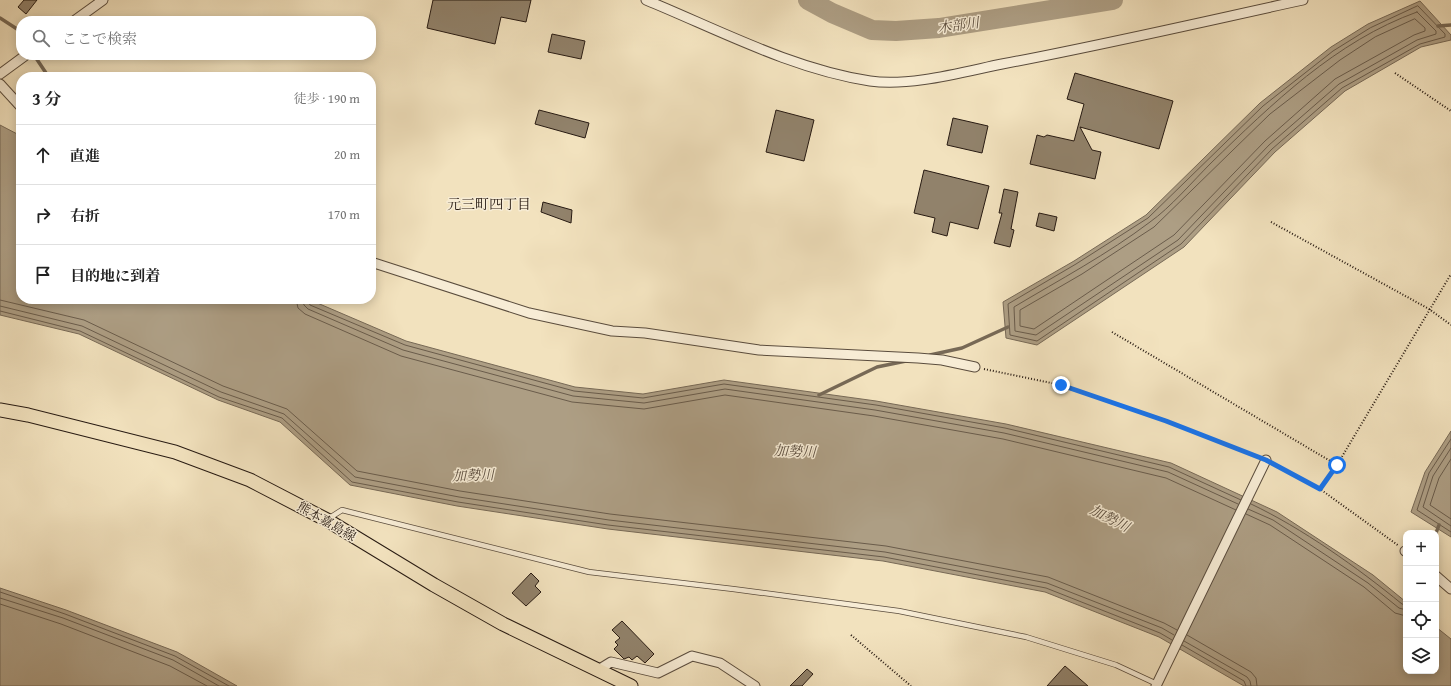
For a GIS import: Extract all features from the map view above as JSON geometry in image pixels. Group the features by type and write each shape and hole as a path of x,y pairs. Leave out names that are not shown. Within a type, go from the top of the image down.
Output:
{"main road":[{"name":"熊本嘉島線","path":"0,410 28,415 176,452 250,480 327,520 434,585 503,624 631,686"}],"street":[{"path":"81,16 103,0"},
{"path":"646,0 773,54 837,75 872,81 904,81 954,74 1051,55 1303,0"},
{"path":"0,74 19,60"},
{"path":"0,84 16,102"},
{"path":"376,264 529,313 612,331 645,333 760,350 918,358 942,360 975,367"},
{"path":"1158,685 1266,460"},
{"path":"1439,579 1451,589"},
{"path":"598,670 611,662 658,673 692,656 720,663 755,686"}],"lane":[{"path":"327,520 342,510 589,572 899,610 1026,637 1116,665 1158,685"}],"path":[{"path":"1395,73 1451,111"},
{"path":"1271,222 1429,309 1451,325"},
{"path":"1320,489 1337,465 1451,274"},
{"path":"1112,332 1337,465"},
{"path":"975,367 1061,385 1166,421 1266,460 1320,489 1403,549"},
{"path":"851,635 911,686"}],"water":[{"path":"1420,1 1451,35 1451,40 1421,47 1345,91 1275,152 1184,247 1037,345 1006,338 1003,302 1074,261 1146,215 1260,103 1331,47 1368,24"},
{"name":"加勢川","path":"0,125 16,133 16,304 320,304 406,341 575,387 643,394 724,380 876,401 1006,424 1171,463 1277,512 1373,575 1403,600 1403,674 1439,674 1439,629 1451,639 1451,686 1244,686 1159,637 1045,592 883,561 608,529 457,506 350,485 280,422 218,400 79,334 0,315"},
{"path":"1451,431 1451,537 1411,512 1425,472"},
{"path":"0,588 66,610 177,652 237,686 0,686"}],"building":[{"path":"24,0 37,0 26,14 18,7"},
{"path":"433,0 531,0 526,22 501,17 495,44 427,28"},
{"path":"552,34 585,41 581,59 548,52"},
{"path":"1075,73 1173,101 1159,149 1080,127 1092,150 1101,152 1095,179 1030,164 1037,135 1044,137 1047,135 1074,141 1084,104 1067,99"},
{"path":"539,110 589,123 585,138 535,124"},
{"path":"776,110 814,120 804,161 766,152"},
{"path":"953,118 988,126 982,153 947,145"},
{"path":"924,170 989,186 978,229 950,222 947,236 932,232 935,218 914,213"},
{"path":"1004,189 1018,192 1011,229 1014,230 1010,247 994,243 1002,213 999,213"},
{"path":"543,202 572,210 571,223 541,212"},
{"path":"1039,213 1057,217 1054,231 1036,226"},
{"path":"531,573 539,581 535,586 541,592 526,606 512,593"},
{"path":"622,621 654,654 645,663 637,656 632,660 629,657 624,659 614,649 618,645 615,642 620,638 612,630"},
{"path":"1065,666 1088,686 1047,686"},
{"path":"807,669 813,674 802,686 790,686"}],"waterway":[{"name":"木部川","path":"808,0 832,13 872,30 896,31 939,28 1113,0"},
{"path":"0,18 16,28"},
{"path":"1438,26 1451,25"},
{"path":"37,60 45,72"},
{"path":"930,355 962,348 1008,327"},
{"path":"819,395 877,367 906,361"},
{"path":"1437,530 1439,525"}],"district":[{"name":"元三町四丁目","path":"489,204"}],"route":[{"path":"1061,385 1166,421 1266,460 1320,489 1337,465"}]}
